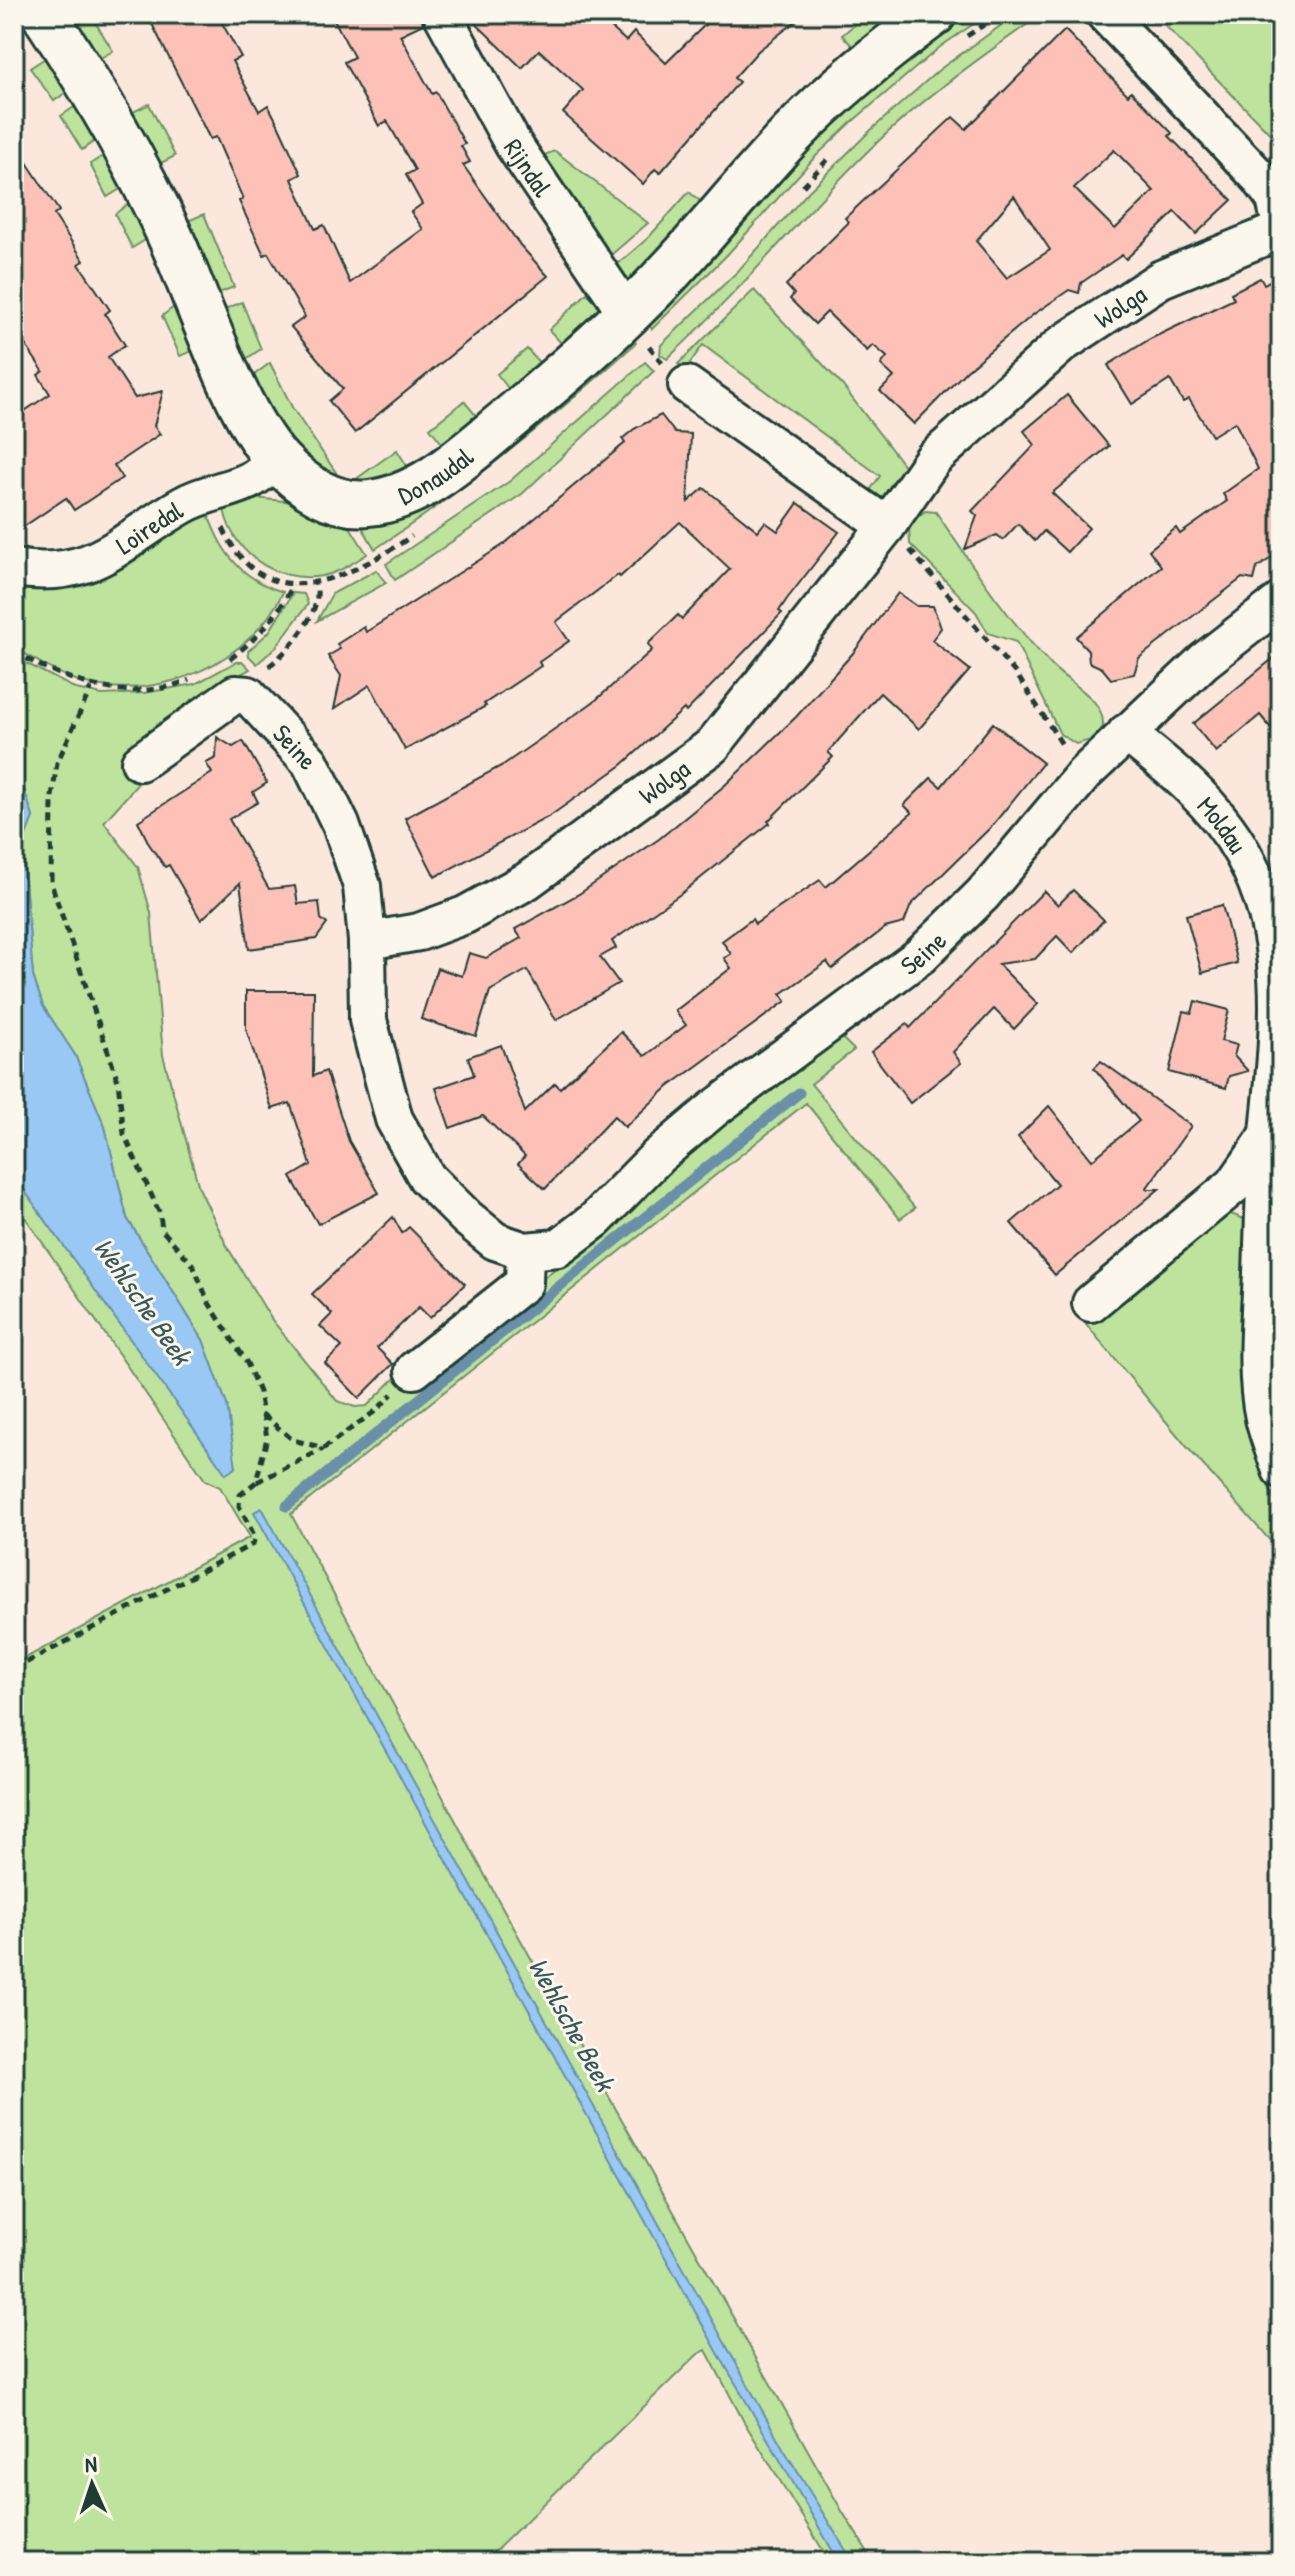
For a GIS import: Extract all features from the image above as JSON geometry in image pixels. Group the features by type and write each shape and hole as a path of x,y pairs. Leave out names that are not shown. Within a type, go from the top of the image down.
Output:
{"street":[{"name":"Donaudal","path":"44,14 134,159 249,415 277,460 302,482 346,503 370,503 403,494 447,470 534,399 667,274 793,133 864,66 933,14"},
{"name":"Rijndal","path":"442,14 513,144 626,312"},
{"name":"Wolga","path":"367,941 419,932 465,915 527,881 712,746 887,526 933,459 1062,344 1161,279 1281,228 1275,199 1259,177 1105,14"},
{"path":"687,385 887,526"},
{"name":"Loiredal","path":"14,568 64,570 93,563 182,505 215,489 250,480 277,460"},
{"name":"Seine","path":"140,762 235,694 248,695 310,762 341,825 362,886 367,941 368,1020 394,1119 427,1178 495,1241 525,1251 558,1248 595,1220 658,1156 715,1108 920,956 1003,872 1084,774 1204,661 1281,601"},
{"name":"Moldau","path":"1126,733 1177,772 1215,812 1243,855 1262,898 1277,950 1280,1002 1268,1136 1259,1334 1263,1416 1281,1470"},
{"name":"Moldau","path":"1091,1303 1234,1185 1268,1136"},
{"path":"414,1370 524,1283 525,1251"}],"path":[{"path":"626,312 666,369 687,385"},
{"path":"887,526 1017,675 1084,774"},
{"path":"217,668 261,635 280,610 293,585"},
{"path":"279,659 315,609 319,596 316,585"},
{"path":"14,652 59,677 91,688 137,689 194,678"},
{"path":"91,688 57,763 52,797 51,883 118,1081 124,1134 160,1214 162,1230 193,1265 225,1334 247,1363 259,1392 267,1438 256,1482"},
{"path":"14,1669 253,1544 255,1537 239,1506 240,1495 256,1482 324,1448 377,1410 414,1370"},
{"path":"262,1415 293,1440 324,1448"}],"green space":[{"path":"64,14 90,14 113,51 97,60"},
{"path":"867,14 900,14 858,52 842,35"},
{"path":"958,14 988,14 940,47 853,121 814,158 726,256 652,329 643,318 807,146 929,34"},
{"path":"1017,14 1042,14 953,78 890,130 694,334 667,359 660,354 661,345 738,271 808,192 871,130 940,69"},
{"path":"1154,14 1281,14 1281,145"},
{"path":"50,55 72,88 54,101 30,68"},
{"path":"80,103 100,137 82,150 61,116"},
{"path":"149,104 175,156 155,166 129,114"},
{"path":"555,151 648,223 604,261 542,156"},
{"path":"109,152 127,185 107,197 90,164"},
{"path":"689,192 705,205 627,285 611,270 648,238"},
{"path":"133,200 152,236 132,248 115,214"},
{"path":"204,214 234,287 214,295 183,223"},
{"path":"754,290 842,385 908,471 888,494 871,503 866,496 880,476 703,345 687,367 678,364"},
{"path":"587,293 597,303 599,314 564,346 549,330"},
{"path":"242,302 261,349 243,361 220,311"},
{"path":"179,303 200,348 180,356 162,316"},
{"path":"628,334 636,343 573,398 510,451 375,549 358,520"},
{"path":"527,349 543,367 512,393 497,374"},
{"path":"645,362 654,371 522,494 395,580 386,564 510,481"},
{"path":"270,363 293,409 341,480 302,465 250,378"},
{"path":"464,401 478,418 444,446 430,428"},
{"path":"397,450 410,471 410,477 349,484"},
{"path":"254,498 294,502 345,519 367,554 340,570 322,576 287,575 271,569 243,548 226,519 223,501"},
{"path":"206,508 217,537 233,561 255,579 283,592 268,617 226,657 172,681 144,687 114,687 86,683 67,676 14,647 14,585"},
{"path":"925,511 936,512 991,592 1053,667 1093,700 1102,716 1103,726 1095,739 1076,744 1060,734 1016,642 988,633 976,612 910,544 909,524"},
{"path":"376,570 386,583 317,621 332,594"},
{"path":"293,593 304,594 308,604 275,648 257,664 248,651 269,632"},
{"path":"14,657 76,689 102,695 144,693 195,684 236,662 243,662 250,669 205,694 141,780 104,822 138,867 151,913 163,1055 199,1188 228,1248 272,1320 337,1401 355,1407 367,1406 409,1364 496,1317 568,1258 649,1181 838,1034 854,1050 811,1084 915,1208 900,1219 806,1103 291,1514 496,1896 842,2511 874,2562 830,2562 744,2422 706,2350 698,2354 484,2562 14,2562 14,1664 250,1537 220,1487 205,1480 14,1201 14,1176 137,1348 227,1405 203,1340 127,1218 105,1127 75,1055 43,1006 33,976 22,845 33,817 14,758"},
{"path":"1231,1214 1244,1219 1253,1233 1248,1420 1257,1459 1281,1516 1281,1553 1187,1447 1086,1324 1220,1215"}],"water":[{"name":"Wehlsche Beek","path":"14,758 33,817 22,845 33,976 43,1006 75,1055 105,1127 127,1218 203,1340 227,1405 236,1467 226,1474 14,1176"},
{"path":"262,1508 783,2448 853,2562 839,2562 718,2353 254,1512"}],"building":[{"path":"147,14 217,14 241,57 232,61 259,111 268,105 301,174 292,179 315,229 324,225 350,283 423,229 411,212 422,204 406,175 415,170 387,121 379,126 344,62 354,57 331,14 421,14 423,24 400,35 432,94 436,92 465,144 461,146 470,162 463,165 520,245 548,276 355,433 329,401 343,389 291,327 305,317 268,253 264,255 239,201 243,199 216,137 210,139"},
{"path":"466,14 596,14 626,41 634,32 666,63 716,14 805,14 758,51 734,78 739,82 709,117 660,173 655,169 643,184 563,113 583,90 539,50 522,68"},
{"path":"1065,30 1128,95 1131,91 1172,133 1169,136 1232,200 1196,234 1175,212 1126,259 1122,255 1081,283 1079,293 1069,290 1034,314 967,370 914,424 880,391 894,377 881,365 887,357 873,345 867,351 827,312 815,324 790,299 794,294 786,285 849,222 845,218 953,117 966,129","holes":["1114,150 1154,191 1115,229 1074,188","1014,196 1050,250 1007,278 976,241"]},
{"path":"14,143 59,211 54,215 84,261 79,264 110,310 105,314 125,345 108,357 135,398 163,391 154,426 160,434 114,465 122,478 74,510 66,498 14,533 14,418 50,394 38,375 43,371 14,328"},
{"path":"1281,275 1281,551 1257,568 1254,580 1242,578 1139,658 1134,674 1111,679 1102,668 1089,662 1088,650 1076,637 1161,566 1149,550 1176,528 1180,534 1227,501 1223,494 1258,469 1235,422 1212,436 1189,399 1183,402 1170,380 1132,404 1108,365 1150,339 1234,299 1231,293 1260,278 1264,284"},
{"path":"1067,395 1109,446 1052,493 1089,528 1067,552 1044,531 1035,541 1018,524 1003,540 997,535 965,549 977,516 972,511 1035,445 1024,431"},
{"path":"661,415 675,433 691,434 688,502 704,488 758,531 765,522 778,531 798,503 839,532 787,599 779,611 782,613 686,712 684,709 622,765 550,816 435,877 405,818 503,765 596,700 652,650 648,644 678,615 682,619 730,569 680,522 620,577 618,575 556,622 569,641 539,662 541,666 484,704 486,706 405,750 370,685 334,709 341,676 328,656 340,649 337,644 364,627 366,632 503,545 625,443 622,439 634,429"},
{"path":"898,593 917,606 933,606 941,628 932,640 970,670 919,729 880,693 828,752 833,757 768,821 770,823 682,893 612,941 616,948 600,957 619,983 556,1020 527,970 490,991 476,1036 421,1019 437,968 462,976 469,953 486,958 521,938 515,929 579,894 659,839 724,786 796,717 853,653"},
{"path":"1281,652 1281,740 1260,715 1216,752 1193,724"},
{"path":"993,723 1043,763 992,826 911,905 904,923 885,928 832,969 827,962 781,994 786,1001 668,1087 625,1127 614,1116 545,1189 518,1164 525,1156 483,1116 450,1128 436,1088 474,1075 468,1057 501,1045 525,1112 555,1083 560,1088 621,1032 645,1056 686,1025 675,1011 731,968 724,958 731,954 722,941 752,919 755,924 820,880 826,887 912,813 904,805 931,778 941,787"},
{"path":"217,737 233,747 243,741 267,783 253,792 258,802 229,819 269,889 295,886 298,904 319,902 321,919 327,924 316,939 249,949 240,883 201,920 169,865 165,867 149,844 138,821 212,773 206,763 216,758"},
{"path":"1073,890 1104,920 1073,953 1057,936 1035,959 998,964 1038,1004 1014,1029 994,1009 953,1052 961,1063 910,1103 871,1052 907,1024 910,1028 1044,891 1058,905"},
{"path":"1222,905 1237,963 1202,973 1186,915"},
{"path":"246,991 314,991 313,1076 326,1071 349,1141 379,1193 318,1224 291,1177 311,1165 290,1103 272,1109 246,1029"},
{"path":"1195,1001 1229,1010 1221,1041 1237,1045 1234,1056 1248,1071 1229,1076 1226,1088 1169,1072 1184,1011 1192,1013"},
{"path":"1101,1061 1191,1126 1146,1189 1159,1189 1055,1275 1011,1223 1057,1184 1018,1137 1049,1106 1092,1160 1139,1121 1094,1068"},
{"path":"393,1217 402,1233 409,1227 465,1284 430,1318 419,1307 377,1348 393,1364 359,1398 325,1363 342,1347 320,1326 332,1314 312,1294"}],"waterway":[{"path":"287,1506 799,1093"}]}
